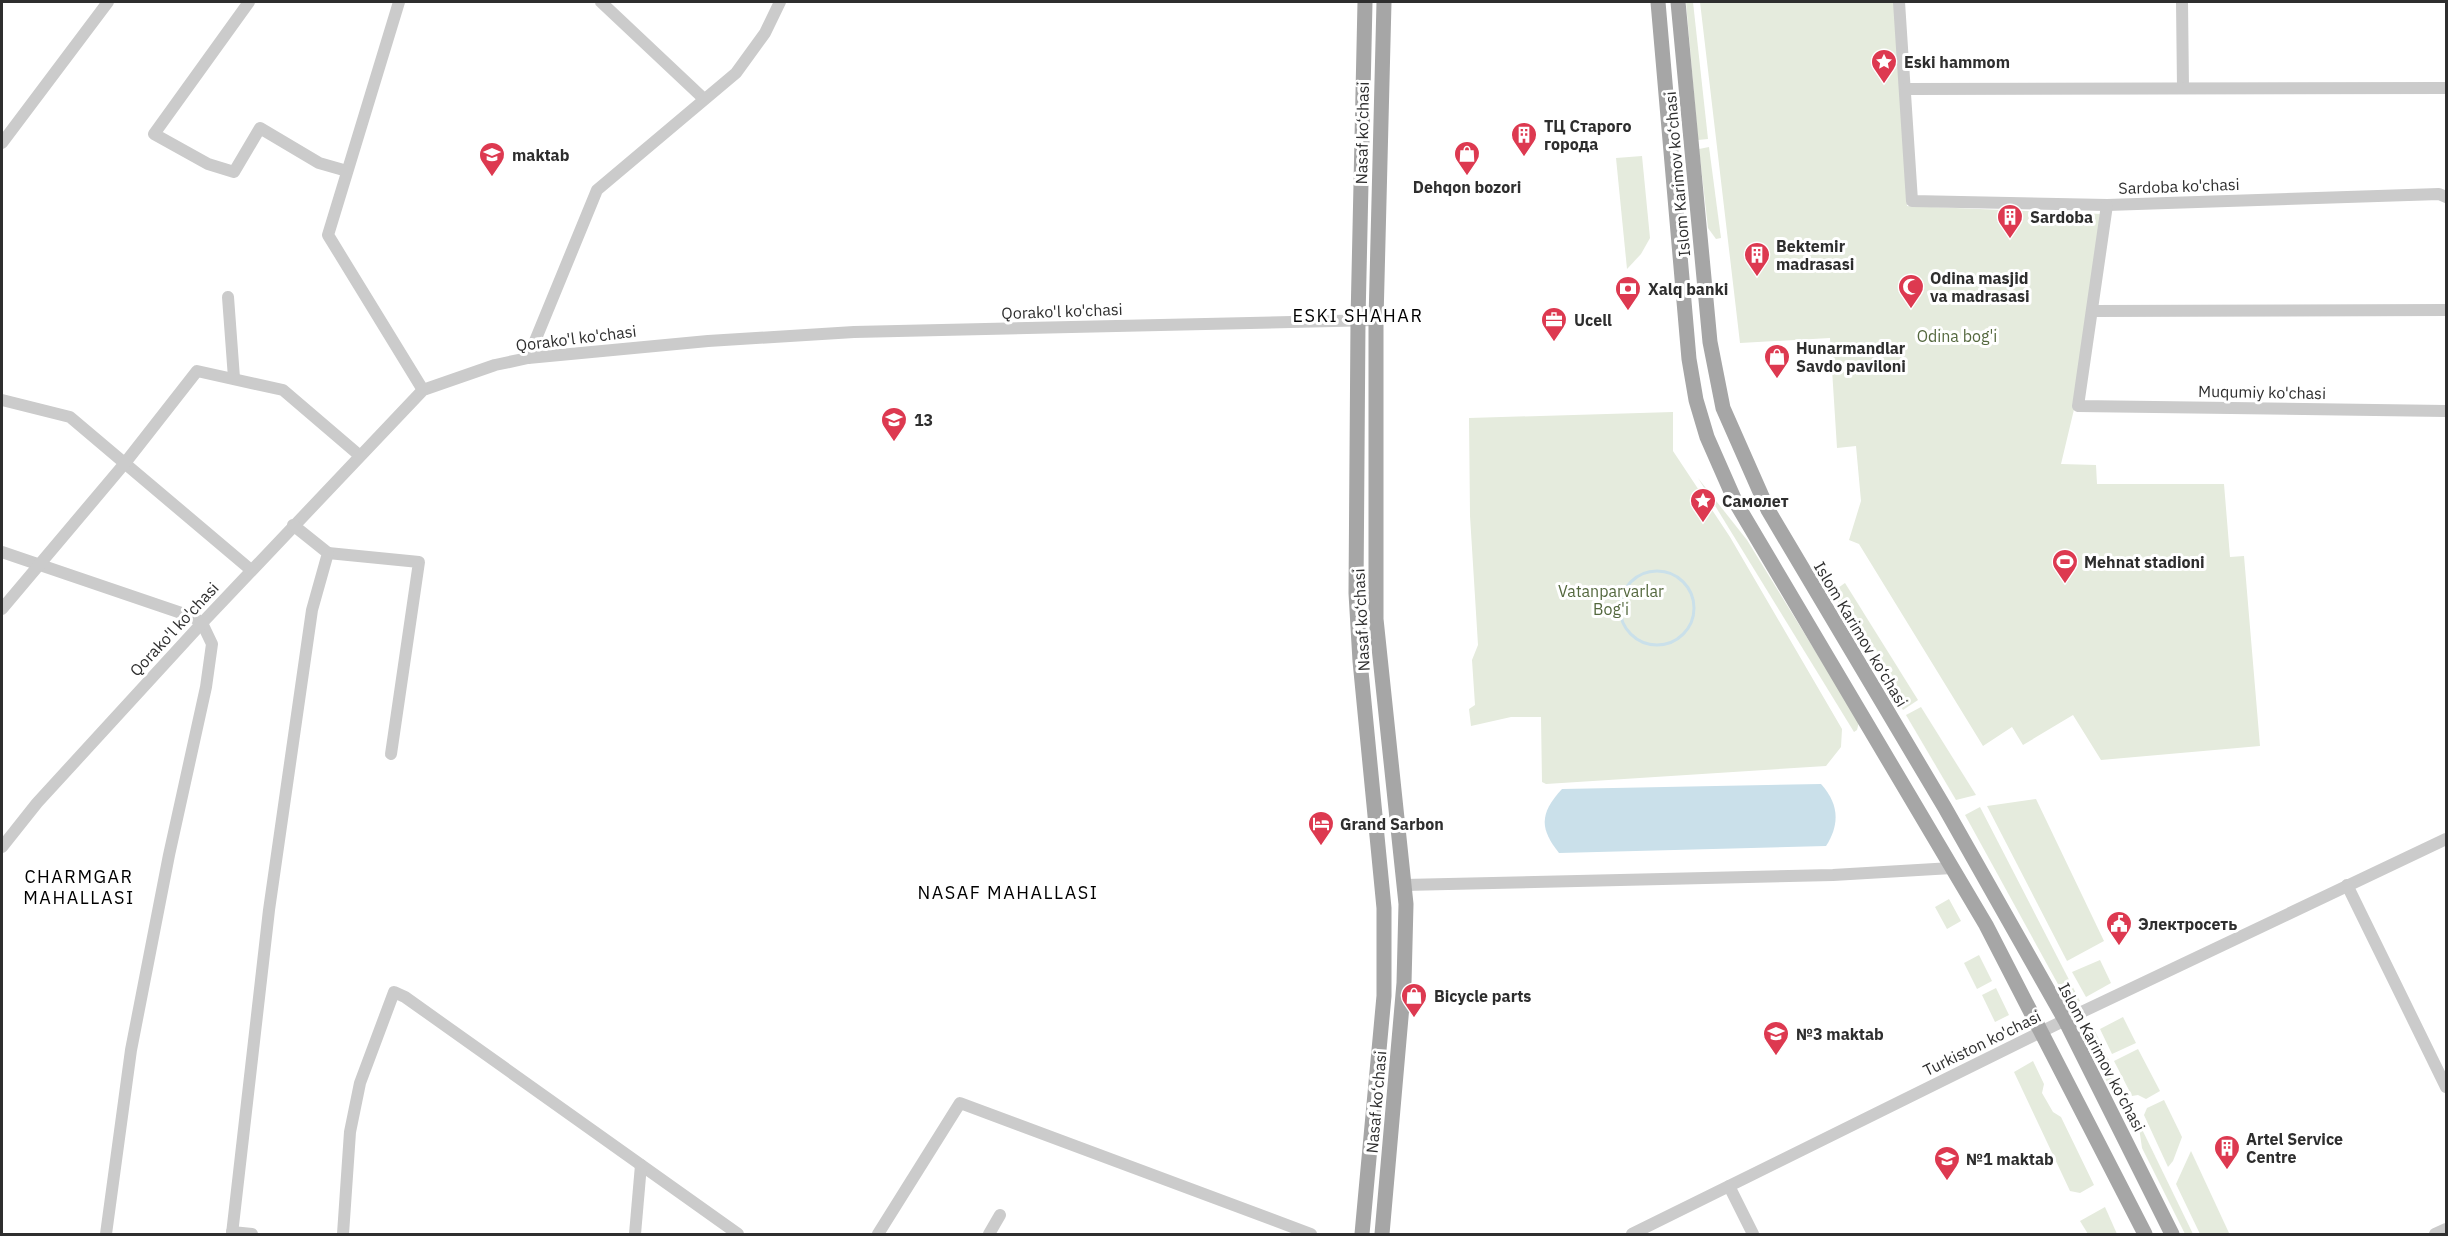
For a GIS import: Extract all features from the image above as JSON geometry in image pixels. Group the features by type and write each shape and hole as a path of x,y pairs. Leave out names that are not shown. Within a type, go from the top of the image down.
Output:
{"main road":[{"name":"Nasaf ko‘chasi","path":"1362,1234 1384,996 1384,908 1359,661 1356,593 1358,321 1365,2"},
{"name":"Nasaf ko‘chasi","path":"1382,1234 1404,982 1406,904 1376,619 1376,320 1384,2"},
{"name":"Islom Karimov ko‘chasi","path":"1658,2 1689,359 1696,400 1707,437 1736,503 1986,925 2145,1234"},
{"name":"Islom Karimov ko‘chasi","path":"1678,2 1710,342 1723,408 1768,510 1945,808 2065,1020 2172,1234"},
{"path":"1363,84 1381,84"},
{"path":"1805,620 1825,609"}],"street":[{"path":"2,143 108,2"},
{"path":"249,2 154,134 208,164 234,172 260,128 319,163 347,171"},
{"path":"399,2 328,235 423,390"},
{"path":"601,2 703,98"},
{"path":"528,358 597,190 703,98 736,73 765,33 780,2"},
{"path":"1899,2 1906,89 2446,88"},
{"path":"2182,2 2183,88"},
{"name":"Sardoba ko'chasi","path":"1906,89 1912,201 2107,205 2439,194 2446,197"},
{"path":"2107,205 2092,311 2446,310"},
{"path":"228,297 234,378"},
{"name":"Muqumiy ko'chasi","path":"2092,311 2078,406 2446,411"},
{"name":"Qorako'l ko'chasi","path":"2,847 37,803 202,623 423,390 495,365 528,358 708,341 854,332 1376,320"},
{"path":"2,609 125,463 197,370 283,390 359,455"},
{"path":"2,400 70,417 251,570"},
{"path":"293,525 328,553 419,562 391,754"},
{"path":"2,552 193,617 202,623 212,644 206,687 169,855 131,1050 106,1234"},
{"path":"252,1234 232,1233 269,910 312,610 328,553"},
{"name":"Turkiston ko'chasi","path":"1632,1234 2065,1020 2446,839"},
{"path":"1404,885 1833,875 1952,868"},
{"path":"2347,885 2446,1087"},
{"path":"343,1234 350,1132 360,1083 394,992 405,997 738,1234"},
{"path":"878,1234 960,1103 1311,1234"},
{"path":"635,1234 641,1166"},
{"path":"1730,1186 1753,1234"},
{"path":"989,1234 1000,1215"},
{"path":"2435,1234 2446,1229"}],"green space":[{"path":"1686,2 1693,2 1708,139 1698,140"},
{"name":"Odina bog'i","path":"1700,2 1896,2 1907,206 2102,214 2076,401 2061,464 2096,465 2097,484 2224,484 2230,557 2244,556 2260,746 2101,760 2073,715 2023,745 2012,727 1983,746 1859,544 1849,540 1861,501 1856,446 1837,448 1830,338 1740,343"},
{"path":"1709,147 1721,238 1716,239 1708,228 1699,149"},
{"path":"1642,156 1650,238 1641,254 1627,269 1616,158"},
{"name":"Vatanparvarlar Bog'i","path":"1673,412 1673,451 1730,537 1842,729 1841,747 1826,766 1546,784 1542,782 1541,717 1511,717 1471,726 1469,709 1475,705 1472,660 1478,645 1470,516 1469,418"},
{"path":"1698,478 1747,540 1859,722 1854,732"},
{"path":"1845,583 1918,700 1903,710 1832,592"},
{"path":"1921,707 1976,795 1956,800 1906,715"},
{"path":"2036,799 2104,941 2067,961 1987,806"},
{"path":"1980,807 2080,1001 2070,1006 1965,815"},
{"path":"1949,899 1961,921 1947,929 1935,907"},
{"path":"1979,955 1992,981 1977,989 1964,963"},
{"path":"2100,960 2111,983 2086,997 2072,972"},
{"path":"1996,988 2009,1015 1995,1022 1982,995"},
{"path":"2123,1017 2136,1043 2112,1054 2100,1029"},
{"path":"2094,1029 2128,1100 2125,1101 2108,1084 2086,1040"},
{"path":"2138,1049 2160,1091 2146,1099 2138,1095 2132,1096 2114,1061"},
{"path":"2033,1061 2044,1084 2042,1093 2053,1112 2061,1117 2094,1185 2080,1193 2070,1191 2014,1072"},
{"path":"2164,1100 2182,1137 2173,1161 2168,1167 2144,1115 2147,1108"},
{"path":"2138,1121 2193,1234 2185,1234 2142,1148"},
{"path":"2191,1151 2229,1233 2227,1234 2200,1234 2176,1184"},
{"path":"2105,1207 2117,1234 2088,1234 2080,1221"}],"water":[{"path":"1821,784 1831,799 1836,814 1834,830 1826,846 1559,853 1545,828 1549,806 1562,789"}],"waterway":[{"path":"1650,571 1664,571 1678,577 1688,587 1694,601 1694,608 1694,615 1688,629 1678,639 1664,645 1650,645 1636,639 1626,629 1620,615 1620,601 1626,587 1636,577 1650,571"}],"place":[{"name":"Eski hammom","path":"1884,85"},
{"name":"ТЦ Старого города","path":"1524,158"},
{"name":"Dehqon bozori","path":"1467,177"},
{"name":"maktab","path":"492,178"},
{"name":"Sardoba","path":"2010,240"},
{"name":"Bektemir madrasasi","path":"1757,278"},
{"name":"Odina masjid va madrasasi","path":"1911,310"},
{"name":"Xalq banki","path":"1628,312"},
{"name":"Ucell","path":"1554,343"},
{"name":"Hunarmandlar Savdo paviloni","path":"1777,380"},
{"name":"13","path":"894,443"},
{"name":"Самолет","path":"1703,524"},
{"name":"Mehnat stadioni","path":"2065,585"},
{"name":"Grand Sarbon","path":"1321,847"},
{"name":"Электросеть","path":"2119,947"},
{"name":"Bicycle parts","path":"1414,1019"},
{"name":"№3 maktab","path":"1776,1057"},
{"name":"Artel Service Centre","path":"2227,1171"},
{"name":"№1 maktab","path":"1947,1182"}],"district":[{"name":"ESKI SHAHAR","path":"1358,316"},
{"name":"CHARMGAR MAHALLASI","path":"79,887"},
{"name":"NASAF MAHALLASI","path":"1008,893"}]}
